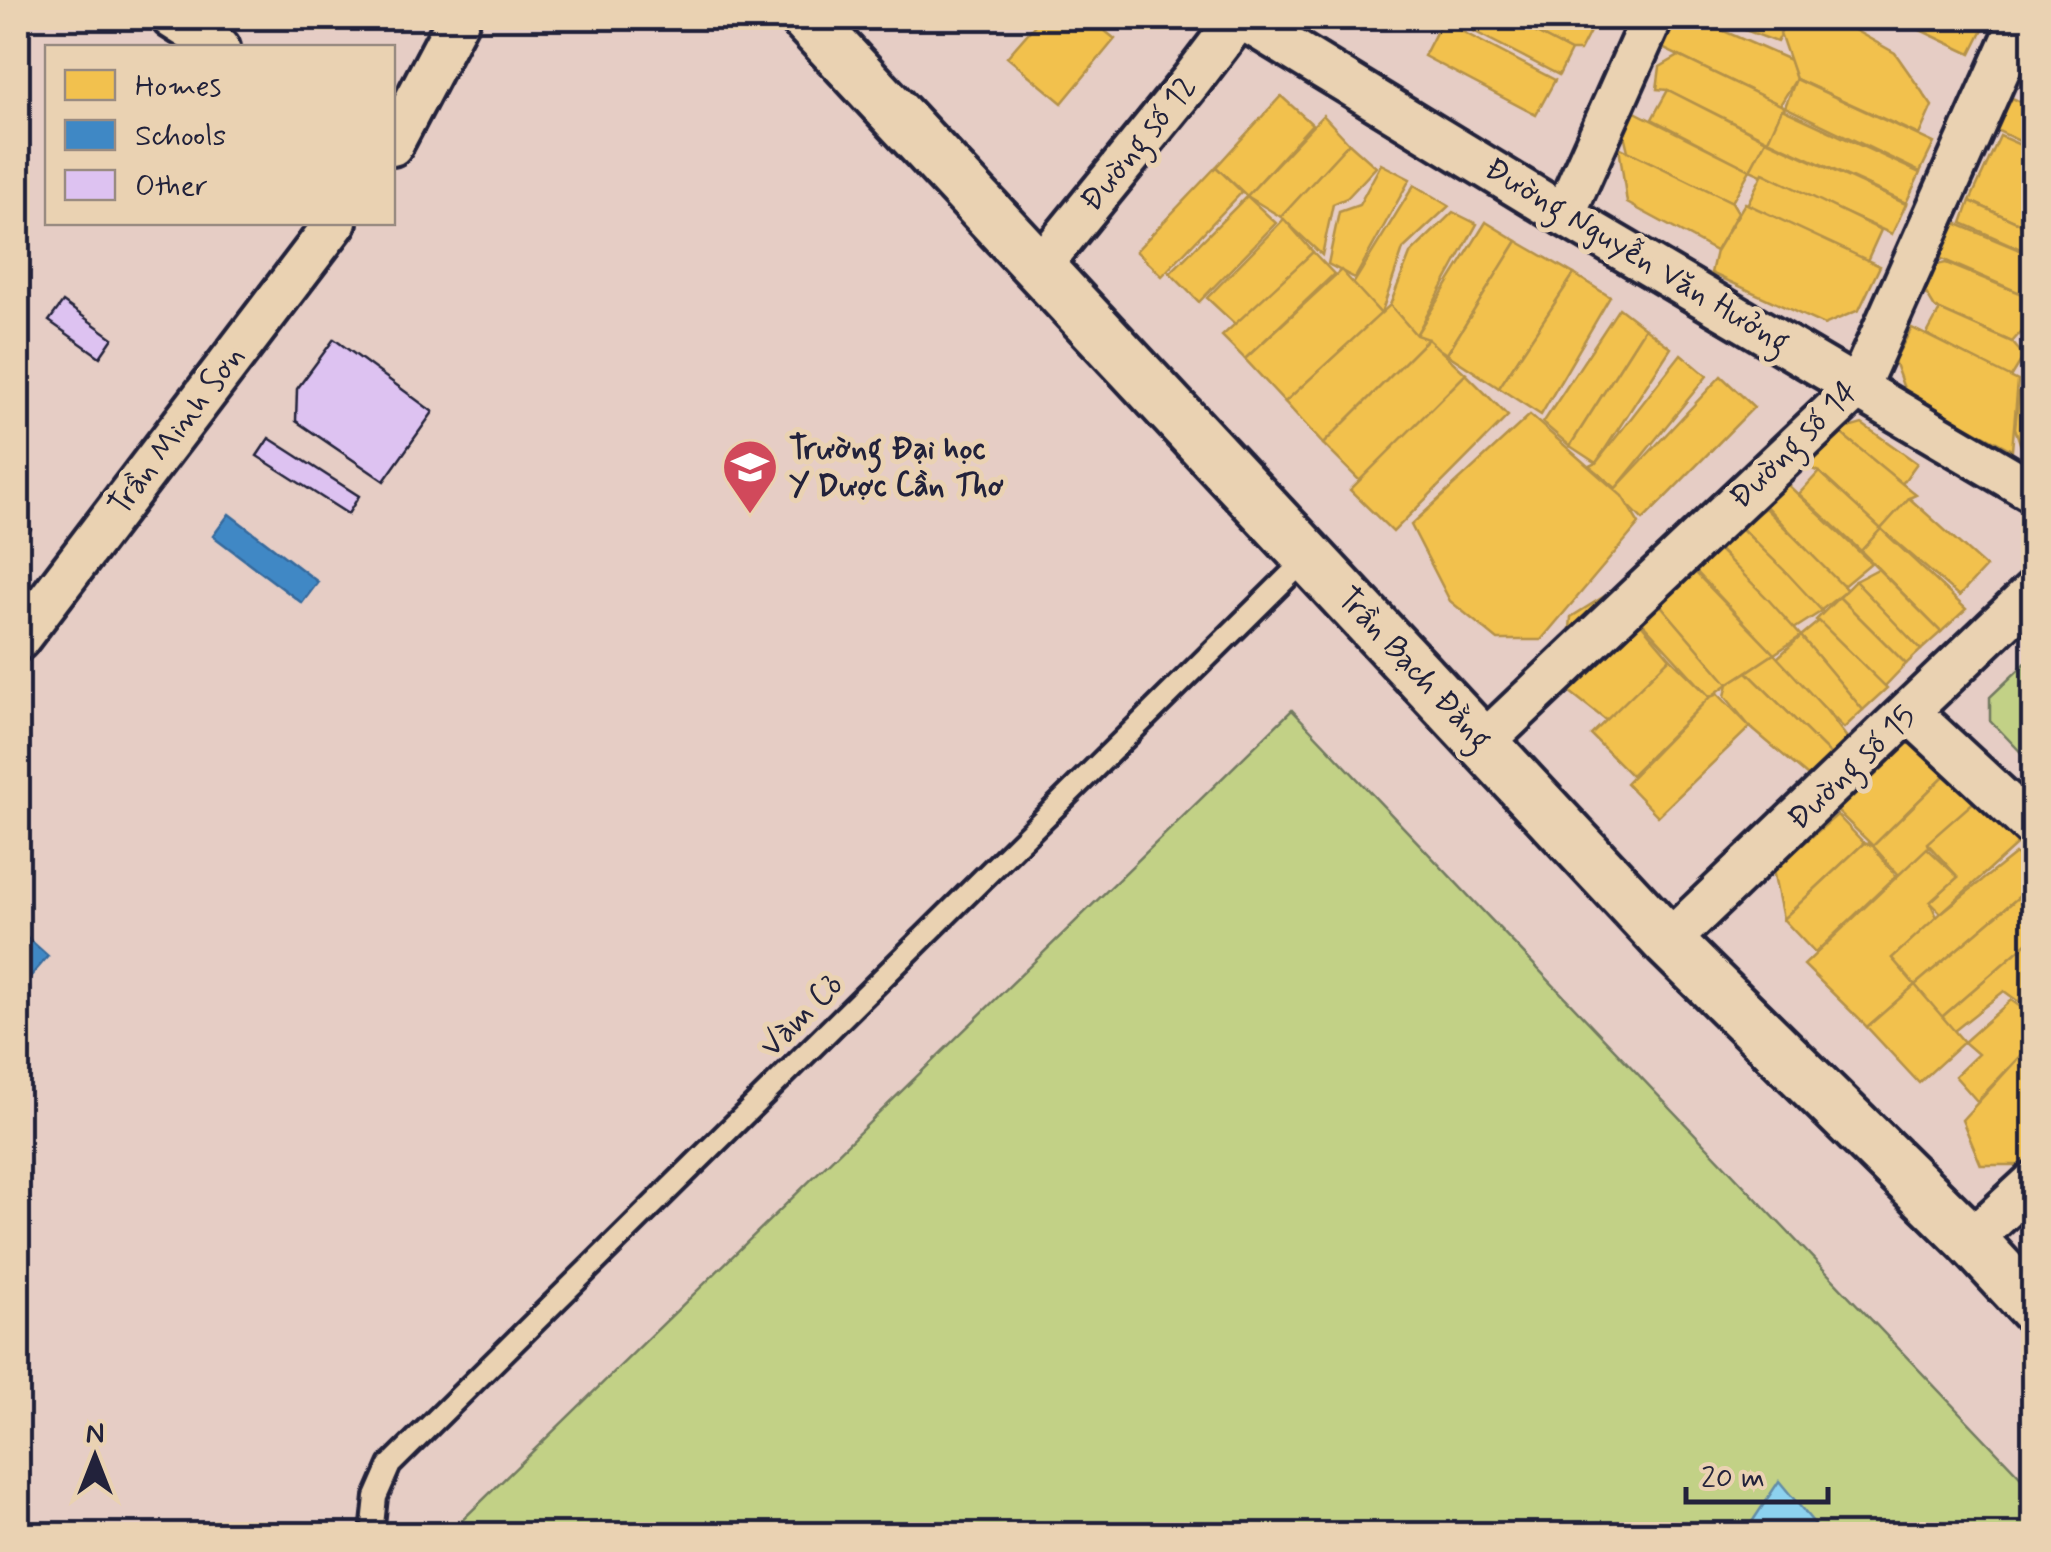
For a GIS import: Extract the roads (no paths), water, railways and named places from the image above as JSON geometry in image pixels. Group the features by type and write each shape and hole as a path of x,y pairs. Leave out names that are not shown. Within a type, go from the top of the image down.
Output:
{"street":[{"path":"172,18 215,45"},
{"path":"395,139 459,18"},
{"name":"Trần Bạch Đằng","path":"806,18 1668,942 1971,1240 2034,1308"},
{"name":"Đường số 12","path":"1038,269 1240,18"},
{"name":"Đường Nguyễn Văn Hưởng","path":"1240,18 1564,215 2034,492"},
{"path":"1564,215 1652,18"},
{"name":"Đường số 14","path":"1484,742 1858,387 2022,18"},
{"name":"Trần Minh Sơn","path":"18,640 334,225"},
{"name":"Đường số 15","path":"1668,942 2034,591"},
{"path":"1910,713 2034,828"},
{"path":"1971,1240 2034,1182"}],"lane":[{"name":"Vàm Cỏ","path":"372,1534 376,1497 390,1465 1308,558"}],"water":[{"path":"1779,1481 1823,1534 1744,1534"}],"place":[{"name":"Trường Đại học Y Dược Cần Thơ","path":"750,516"}]}
